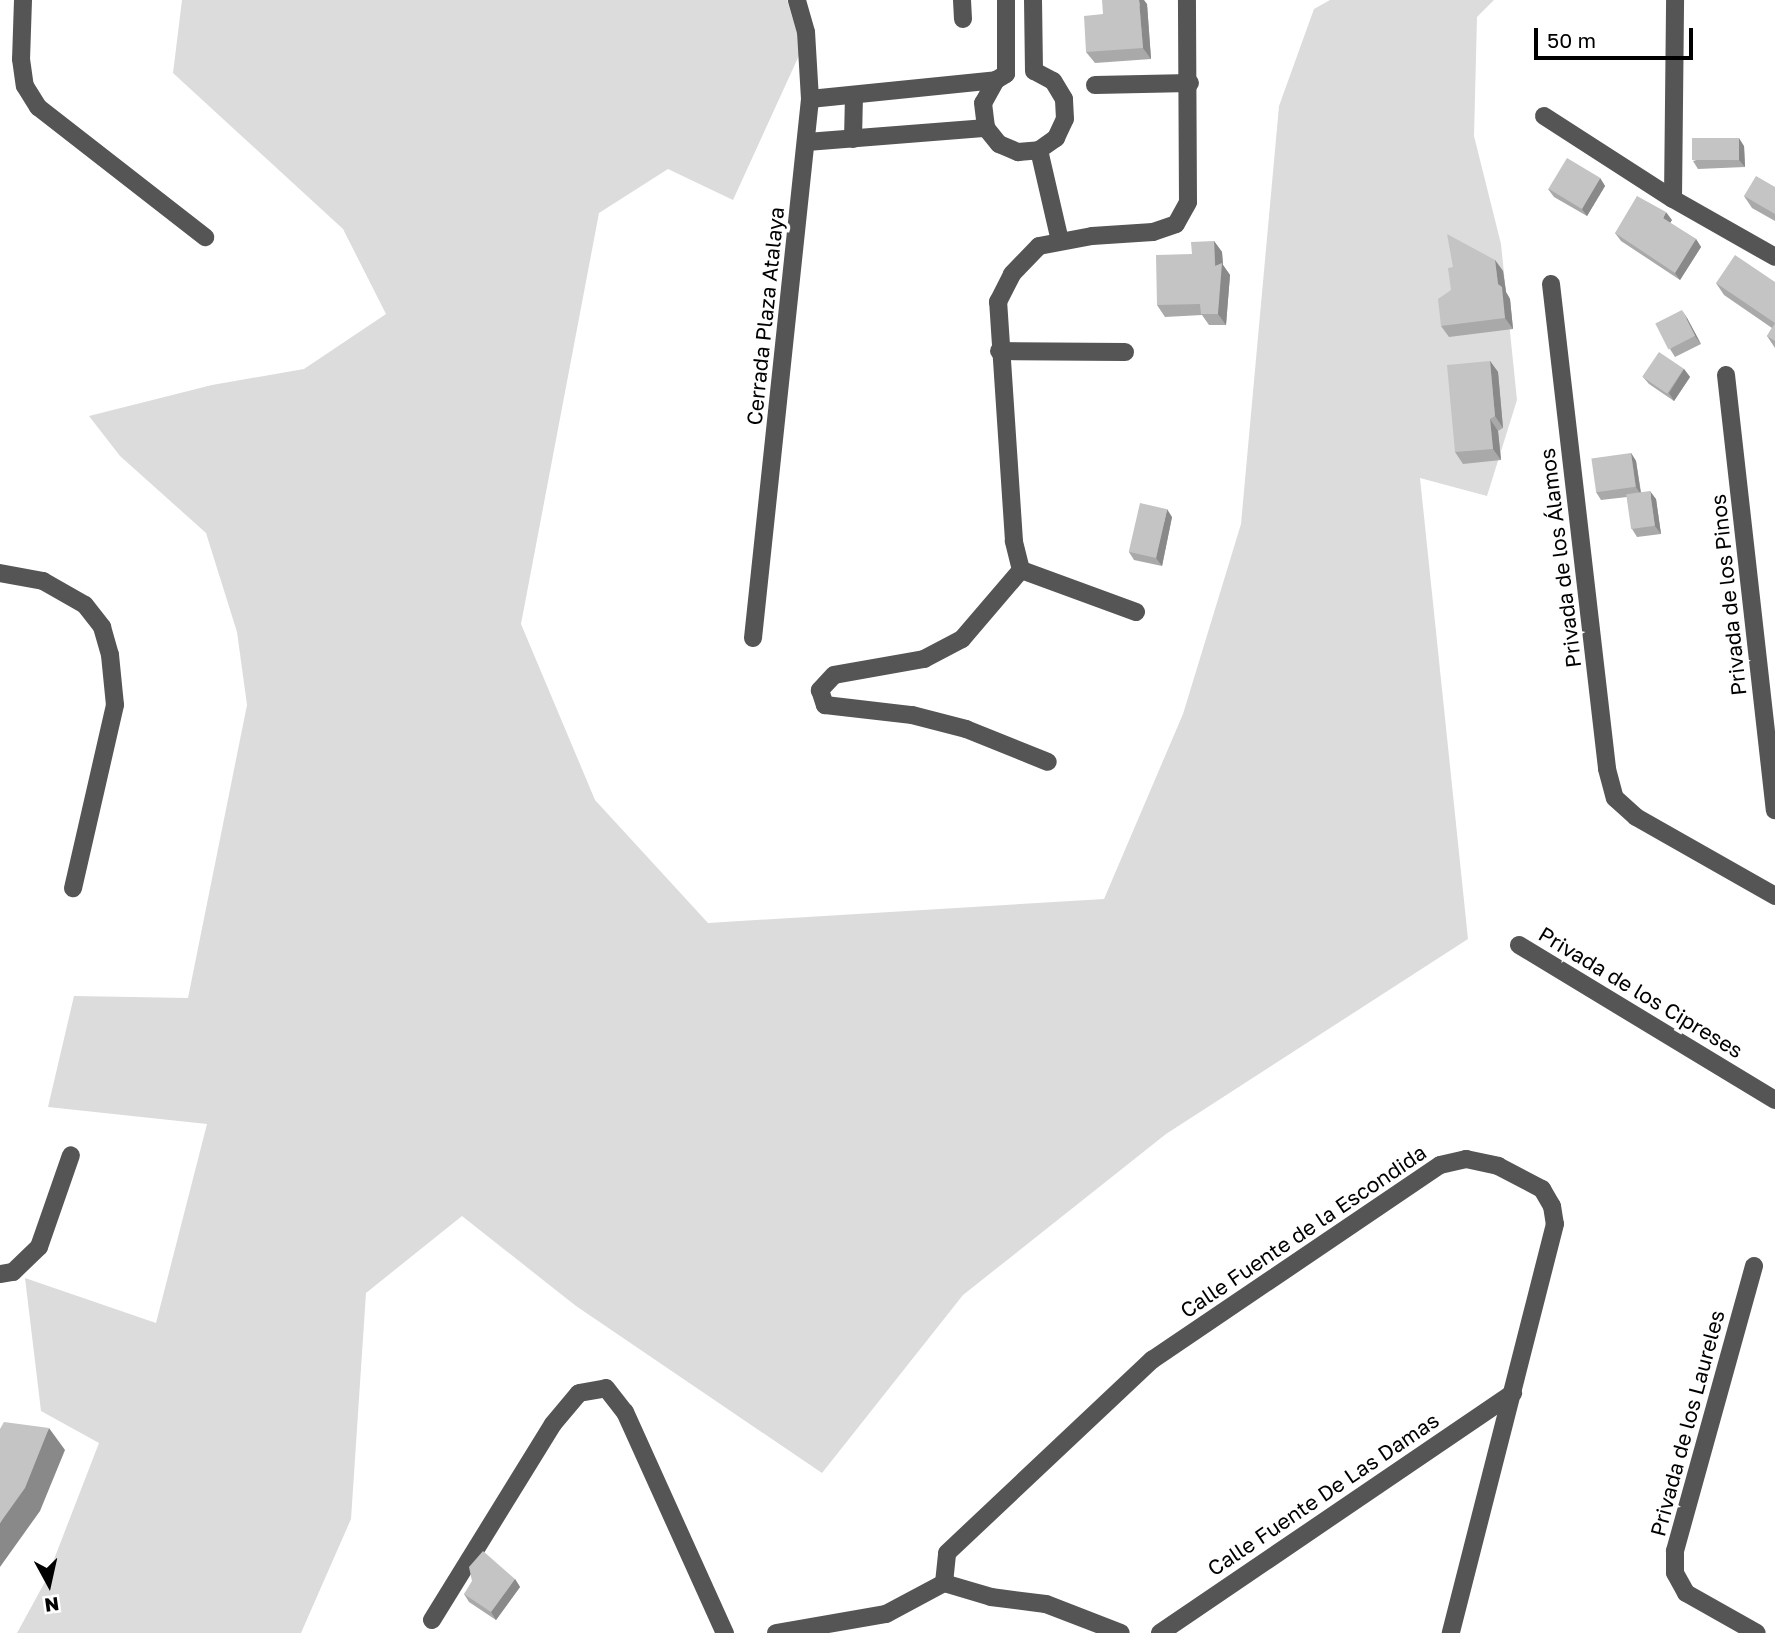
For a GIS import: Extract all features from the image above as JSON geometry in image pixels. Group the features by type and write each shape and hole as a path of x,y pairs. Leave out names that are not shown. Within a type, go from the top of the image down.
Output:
{"street":[{"path":"23,0 21,59 25,86 38,107 205,237"},
{"name":"Cerrada Plaza Atalaya","path":"754,638 810,99 806,32 797,0"},
{"path":"962,0 963,19"},
{"path":"810,99 996,80 1006,74 1006,0"},
{"path":"996,80 984,103 986,128 999,144 1018,152 1039,150 1056,138 1065,119 1064,99 1053,81 1034,71 1033,0"},
{"path":"1021,570 1014,541 999,351 998,302 1012,274 1039,246 1059,241 1153,232 1176,224 1188,202 1190,83 1187,0"},
{"path":"1673,199 1675,0"},
{"path":"1095,85 1190,83"},
{"path":"853,139 854,95"},
{"path":"1544,116 1673,199 1775,257"},
{"path":"807,142 986,128"},
{"path":"1039,150 1059,241"},
{"name":"Privada de los Álamos","path":"1551,285 1607,769 1615,798 1636,817 1775,896"},
{"path":"999,351 1125,352"},
{"name":"Privada de los Pinos","path":"1726,375 1775,810"},
{"path":"1021,570 1136,611"},
{"path":"1021,570 962,639 924,659 834,675 820,690 825,705 912,715 966,729 1048,762"},
{"path":"0,572 43,581 85,605 102,627 113,668 116,705 73,888"},
{"name":"Privada de los Cipreses","path":"1519,945 1775,1100"},
{"path":"0,1274 13,1272 38,1247 71,1155"},
{"name":"Calle Fuente de la Escondida","path":"944,1583 947,1553 1152,1360 1440,1165 1466,1160 1498,1166 1542,1189 1552,1206 1555,1224 1451,1633"},
{"name":"Privada de los Laureles","path":"1754,1265 1675,1551 1675,1573 1686,1594 1757,1633"},
{"path":"432,1620 553,1424 579,1393 606,1388 625,1412 725,1633"},
{"name":"Calle Fuente De Las Damas","path":"1160,1633 1513,1393"},
{"path":"776,1633 886,1614 944,1583 991,1597 1046,1604 1121,1633"}],"shaded area":[{"path":"182,0 787,0 802,49 733,200 668,169 599,213 521,624 595,800 708,923 1104,899 1183,714 1241,524 1279,106 1314,9 1330,0 1494,0 1477,17 1474,136 1501,244 1517,400 1487,496 1420,478 1468,939 1166,1134 963,1295 822,1473 576,1306 462,1216 366,1293 351,1519 301,1633 17,1633 46,1580 99,1443 41,1411 25,1278 156,1323 207,1124 48,1107 74,996 188,998 247,705 237,632 206,533 120,456 89,416 212,385 304,369 386,314 343,229 173,73"}],"building":[{"path":"1102,0 1139,0 1143,48 1086,52 1084,16 1103,14"},
{"path":"1692,138 1739,138 1739,160 1692,160"},
{"path":"1567,158 1600,178 1582,209 1548,189"},
{"path":"1756,176 1775,187 1775,214 1744,196"},
{"path":"1637,196 1666,212 1663,218 1696,239 1675,273 1615,233"},
{"path":"1447,234 1495,260 1498,284 1502,287 1505,318 1441,326 1438,299 1451,290 1448,268 1453,267"},
{"path":"1214,241 1215,266 1222,263 1218,314 1201,314 1200,304 1157,305 1156,255 1192,254 1191,242"},
{"path":"1735,255 1775,282 1775,323 1716,283"},
{"path":"1682,310 1695,336 1668,349 1655,324"},
{"path":"1775,323 1775,341 1767,336"},
{"path":"1659,352 1684,369 1667,394 1642,377"},
{"path":"1490,361 1495,416 1490,419 1493,449 1455,452 1447,365"},
{"path":"1631,453 1636,487 1596,492 1591,459"},
{"path":"1650,491 1655,526 1631,529 1626,494"},
{"path":"1140,503 1167,509 1156,558 1129,552"},
{"path":"4,1422 49,1428 25,1488 0,1523 0,1429"},
{"path":"483,1551 515,1579 491,1612 464,1594 472,1581 469,1567"}]}
